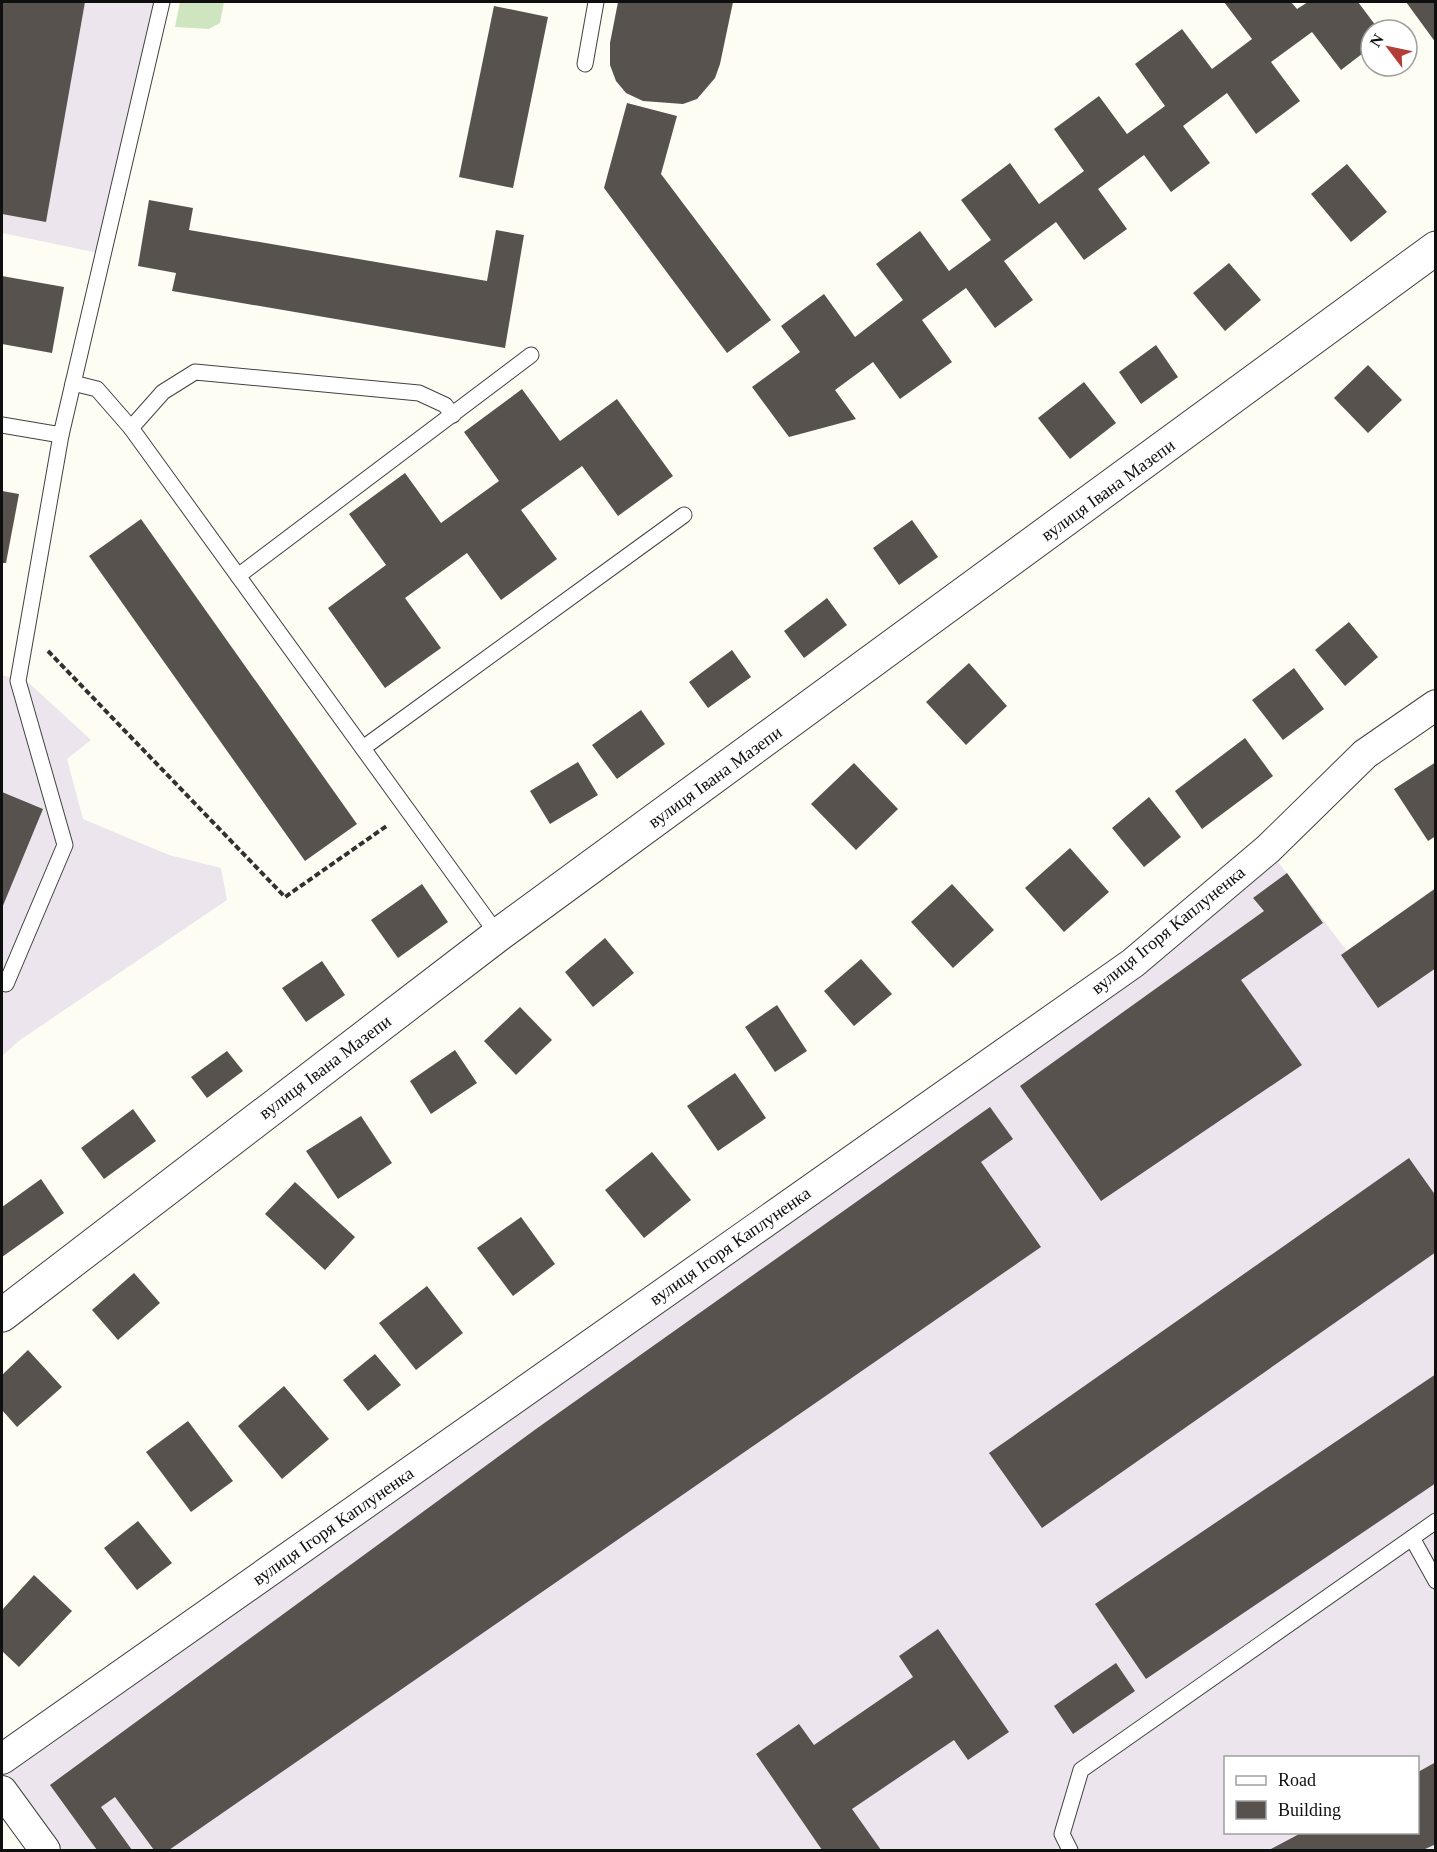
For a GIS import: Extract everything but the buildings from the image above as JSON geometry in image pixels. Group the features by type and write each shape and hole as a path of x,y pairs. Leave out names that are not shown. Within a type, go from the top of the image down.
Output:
{"street":[{"name":"вулиця Івана Мазепи","path":"2,1315 498,934 1436,248"},
{"name":"вулиця Ігоря Каплуненка","path":"2,1759 1133,963 1268,849 1365,754 1436,705"},
{"path":"2,1791 45,1851"}],"lane":[{"path":"2,982 6,984 66,845 18,681 61,435 162,2"},
{"path":"585,64 596,2"},
{"path":"238,576 531,355"},
{"path":"131,428 163,392 195,372 419,393 445,405 453,415"},
{"path":"73,384 97,389 131,428 498,934"},
{"path":"2,425 61,435"},
{"path":"363,748 684,515"},
{"path":"1070,1851 1062,1834 1081,1770 1436,1521"},
{"path":"1412,1538 1436,1581"}],"path":[{"path":"27,629 285,897 408,811"}],"shaded area":[{"path":"2,2 156,2 103,254 2,233"},
{"path":"2,675 29,683 91,740 67,759 83,819 169,855 221,868 227,900 20,1040 2,1056"},
{"path":"1268,849 1347,951 1435,888 1435,1850 45,1850 2,1791 2,1759"}],"green space":[{"path":"180,2 224,2 220,23 209,29 175,27"}]}
